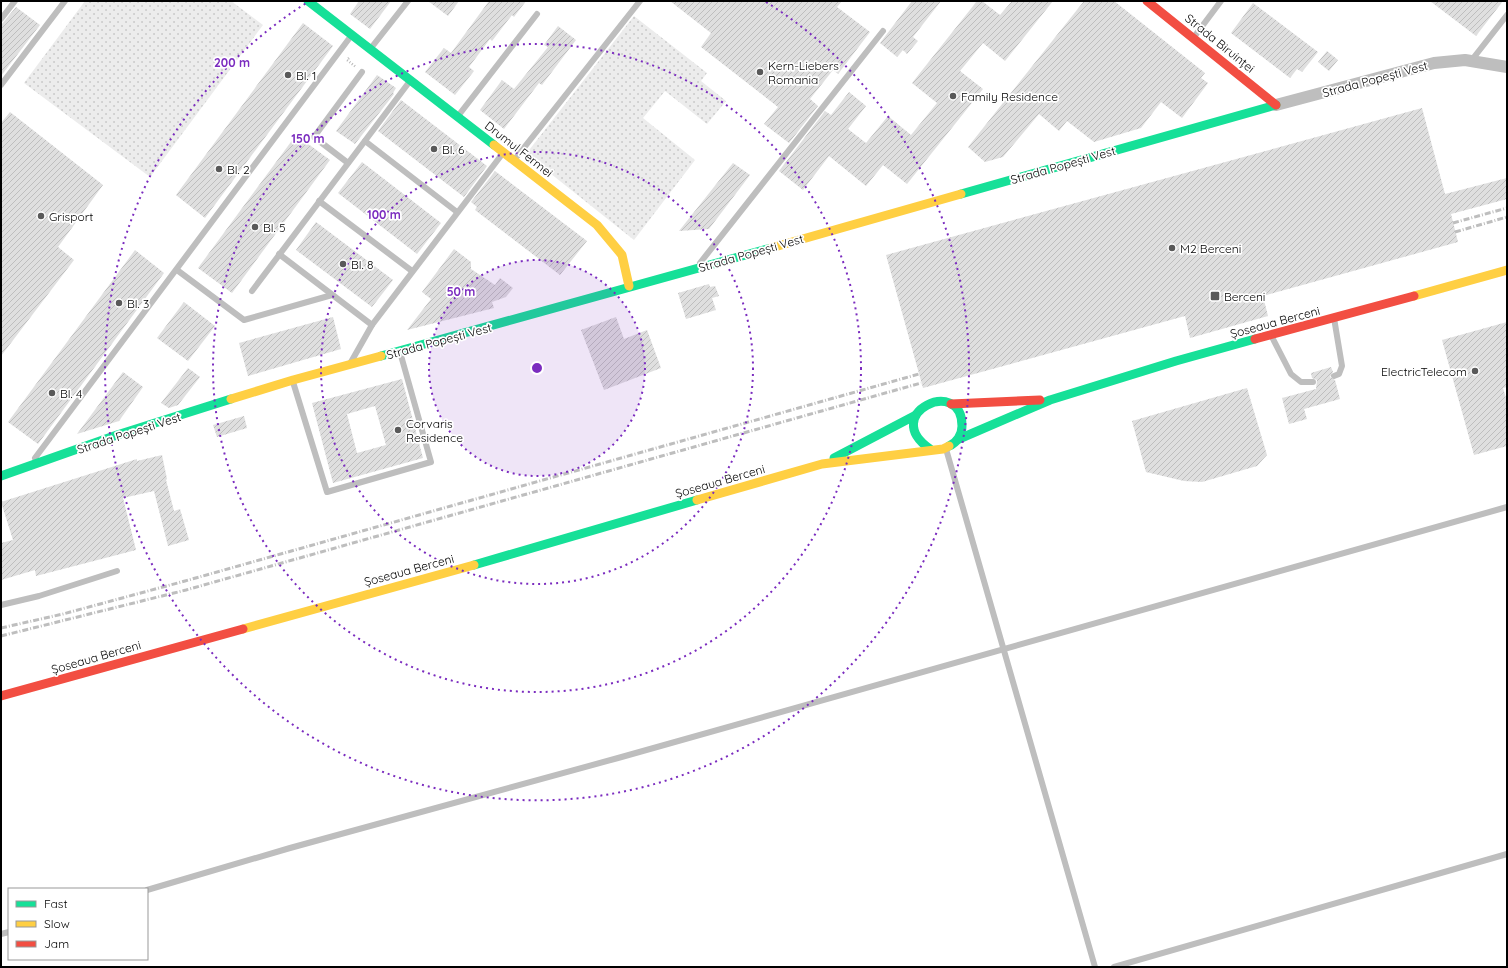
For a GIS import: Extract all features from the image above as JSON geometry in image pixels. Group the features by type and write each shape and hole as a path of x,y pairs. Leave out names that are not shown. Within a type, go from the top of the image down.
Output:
{"street":[{"name":"Drumul Fermei","path":"308,1 597,225 622,255 629,286"},
{"name":"Strada Biruinței","path":"1147,1 1194,37 1276,105"},
{"name":"Strada Popești Vest","path":"1,476 117,435 293,380 547,311 629,286 696,269 1276,105 1434,63 1452,60 1472,61 1507,67"},
{"name":"Șoseaua Berceni","path":"1,696 539,547 822,464 930,449 946,449 959,439 1050,400 1176,361 1507,270"},
{"name":"Șoseaua Berceni","path":"822,464 916,415 927,404 935,401 951,404 1050,400"},
{"path":"951,404 956,409 962,423 959,439"},
{"path":"916,415 914,431 923,445 930,449"}],"lane":[{"path":"1,20 15,1"},
{"path":"1,85 65,1"},
{"path":"370,49 408,1"},
{"path":"514,161 640,1"},
{"path":"1194,37 1221,1"},
{"path":"457,117 537,14"},
{"path":"1472,61 1507,15"},
{"path":"696,269 883,31"},
{"path":"28,467 42,451 352,35"},
{"path":"348,163 314,137 362,72"},
{"path":"252,290 410,80"},
{"path":"365,140 457,212"},
{"path":"350,365 372,325 503,152"},
{"path":"319,201 412,271"},
{"path":"279,254 372,325"},
{"path":"177,270 244,320 332,295"},
{"path":"1334,318 1342,366 1339,374 1334,376"},
{"path":"1271,335 1291,374 1301,382 1313,382"},
{"path":"293,380 327,492 431,462 400,352"},
{"path":"946,449 1095,967"},
{"path":"148,890 290,848 618,758 1507,507"},
{"path":"1,605 39,596 117,571"},
{"path":"1114,967 1507,854"}],"shaded area":[{"path":"85,1 231,1 263,25 150,177 24,83"},
{"path":"634,16 707,73 701,81 726,101 707,124 665,91 643,118 695,160 634,240 526,154"}],"building":[{"path":"359,1 391,1 370,29 350,14"},
{"path":"428,1 459,1 448,16"},
{"path":"489,1 526,1 514,17 512,15 492,41 490,39 469,67 474,71 455,95 425,72 444,48 451,53"},
{"name":"Kern-Liebers Romania","path":"670,1 842,1 837,7 870,32 838,74 833,70 810,99 818,106 789,143 764,124 778,107 701,47 711,33"},
{"path":"912,1 941,1 913,37 918,41 907,54 903,50 897,57 880,43"},
{"name":"Family Residence","path":"977,1 982,1 1000,15 1012,1 1053,1 1005,61 983,43 960,71 983,89 907,184 883,165 866,186 829,156 803,190 779,171 825,111 831,115 849,92 866,106 848,129 866,143 888,116 911,135 937,103 912,83"},
{"path":"1084,1 1114,1 1205,73 1201,78 1208,83 1182,118 1161,102 1141,128 1094,142 1067,121 1059,131 1039,114 1003,157 985,162 968,147"},
{"path":"1430,1 1503,1 1476,36"},
{"path":"1253,3 1318,52 1302,72 1297,69 1290,78 1231,33"},
{"path":"16,7 40,25 1,76 1,25"},
{"path":"303,23 333,46 205,218 176,195"},
{"path":"558,26 576,40 542,85 539,83 504,129 480,110 502,80 514,89 548,47 544,45"},
{"path":"1327,51 1338,60 1329,71 1318,62"},
{"path":"377,75 396,88 393,93 394,94 355,144 336,131"},
{"name":"Bl. 6","path":"401,100 487,166 464,197 378,131"},
{"name":"M2 Berceni","path":"1422,108 1445,194 1507,178 1507,199 1451,214 1458,242 1263,296 1268,316 1190,338 1185,316 923,388 886,255"},
{"name":"Grisport","path":"10,112 103,185 58,247 74,260 1,356 1,123"},
{"name":"Bl. 5","path":"296,135 330,160 232,293 198,268"},
{"path":"362,162 441,223 417,254 338,193"},
{"path":"733,163 750,175 709,229 679,231"},
{"path":"495,171 587,241 560,275 475,210 477,207 471,202"},
{"name":"Bl. 8","path":"316,222 393,280 372,307 296,250"},
{"path":"454,249 471,262 471,269 495,285 500,278 513,288 506,297 492,302 494,308 407,330 431,299 422,292"},
{"path":"135,250 164,273 38,444 8,422"},
{"path":"709,284 710,287 715,286 719,296 712,298 716,310 686,319 678,293"},
{"path":"184,302 215,326 188,361 157,338"},
{"path":"333,317 341,349 248,376 239,343"},
{"path":"616,317 624,339 647,330 661,368 604,390 581,330"},
{"name":"ElectricTelecom","path":"1507,322 1507,387 1503,388 1507,401 1507,446 1474,455 1442,340"},
{"path":"1331,367 1333,372 1330,377 1335,380 1340,399 1304,409 1307,419 1289,424 1282,398 1316,389 1317,380 1312,378 1311,373"},
{"path":"188,368 200,377 178,405 169,408 161,403"},
{"path":"123,372 143,387 119,421 77,434"},
{"name":"Corvaris Residence","path":"402,379 423,458 333,483 312,403","holes":["375,406 386,445 357,453 347,414"]},
{"path":"1247,388 1267,455 1257,466 1202,482 1184,481 1146,472 1132,421"},
{"path":"244,416 247,428 217,437 213,425"},
{"path":"162,455 166,480 174,511 180,509 189,540 168,546 154,491 123,498 136,550 36,576 35,570 1,580 1,543 13,540 1,502 137,459 137,461"}],"railway":[{"path":"1453,223 1507,208"},
{"path":"1455,232 1507,217"},
{"path":"1,628 63,614 185,581 919,374"},
{"path":"1,636 186,590 921,383"}],"traffic: fast":[{"path":"308,1 494,145"},
{"path":"961,194 1276,105"},
{"path":"381,356 771,248"},
{"path":"959,439 1050,400 1176,361 1255,339"},
{"path":"1,476 117,435 231,399"},
{"path":"930,449 917,436 913,423 918,413 927,405 938,402 950,403 959,411 962,426 961,432 957,440 949,446"},
{"path":"834,458 916,415"},
{"path":"474,565 697,500"}],"traffic: slow":[{"path":"494,145 597,225 622,255 629,286"},
{"path":"771,248 961,194"},
{"path":"1414,296 1507,270"},
{"path":"231,399 381,356"},
{"path":"697,500 822,464 943,449 949,446"},
{"path":"243,629 474,565"}],"traffic: jam":[{"path":"1147,1 1276,105"},
{"path":"1255,339 1414,296"},
{"path":"951,404 1040,400"},
{"path":"1,696 243,629"}],"place":[{"name":"Kern-Liebers Romania","path":"760,72"},
{"name":"Bl. 1","path":"288,75"},
{"name":"Family Residence","path":"953,96"},
{"name":"Bl. 6","path":"434,149"},
{"name":"Bl. 2","path":"219,169"},
{"name":"Grisport","path":"41,216"},
{"name":"Bl. 5","path":"255,227"},
{"name":"M2 Berceni","path":"1172,248"},
{"name":"Bl. 8","path":"343,264"},
{"name":"Berceni","path":"1215,296"},
{"name":"Bl. 3","path":"119,303"},
{"name":"ElectricTelecom","path":"1475,371"},
{"name":"Bl. 4","path":"52,393"},
{"name":"Corvaris Residence","path":"398,430"}]}
